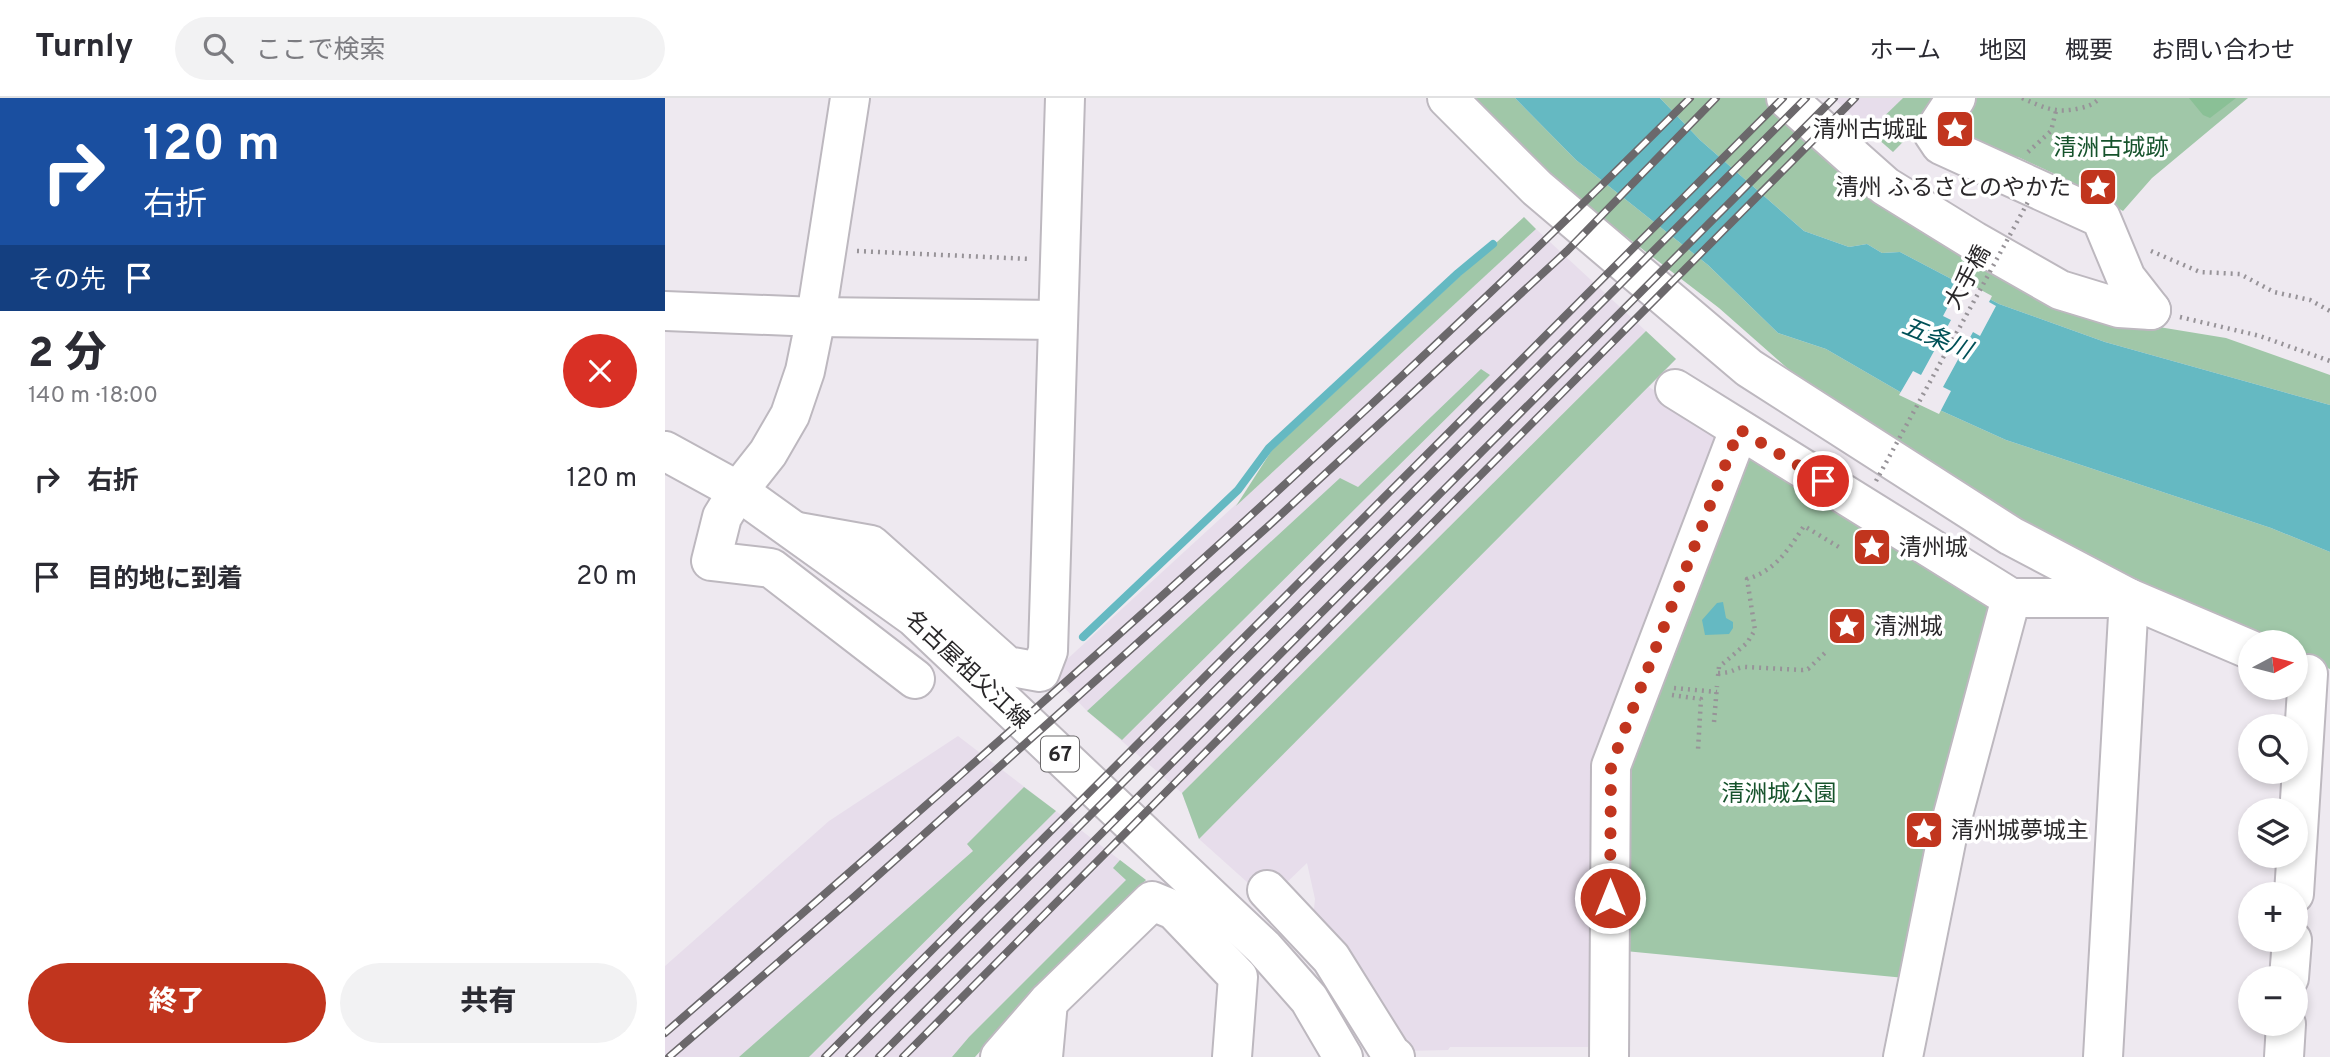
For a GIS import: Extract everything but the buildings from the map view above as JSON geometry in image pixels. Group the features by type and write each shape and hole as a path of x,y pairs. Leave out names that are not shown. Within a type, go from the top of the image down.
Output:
{"street":[{"path":"850,98 805,371 790,415 768,453 738,491 722,517 711,561 771,568 915,679"},
{"path":"798,532 871,545 1007,666 1040,672 1048,651 1056,320 1065,98"},
{"path":"1447,98 1537,188 1749,368 2011,536 2129,598 2238,644"},
{"path":"1786,98 1885,186 1974,241 2060,290 2119,308 2151,310"},
{"path":"1956,98 1933,133 1941,145 2019,189 2101,218 2126,278 2151,310"},
{"path":"665,311 816,317 1056,320"},
{"path":"1675,389 2011,598 2129,598"},
{"path":"1609,1057 1611,766 1739,429"},
{"name":"名古屋祖父江線","path":"665,451 738,491 914,617 1264,948 1309,999 1343,1057"},
{"path":"1903,1057 1947,837 2011,598"},
{"path":"2103,1057 2129,598"},
{"path":"2295,882 2311,675"},
{"path":"1267,890 1331,958 1395,1057"},
{"path":"1000,1057 1048,1002 1152,901 1174,910 1238,977 1232,1057"},
{"path":"1043,1057 1048,1002"},
{"path":"2284,1057 2285,1036"}],"path":[{"path":"2022,98 2065,112 2092,105 2100,98"},
{"name":"大手橋","path":"1876,481 2019,189 2029,151 2051,131 2056,111"},
{"path":"2117,258 2141,246 2200,272 2240,274 2274,292 2309,300 2330,311"},
{"path":"826,249 1059,260"},
{"path":"2151,310 2260,336 2330,360"},
{"path":"1827,651 1808,669 1740,667 1732,673 1718,674 1719,667 1747,643 1755,630 1747,579 1760,575 1774,565 1804,526 1842,549"},
{"path":"1698,750 1701,699 1670,695 1669,690 1717,689 1714,722"}],"shaded area":[{"path":"1833,98 1946,98 1893,152"},
{"path":"1536,229 1676,359 1649,387 1721,433 1598,1038 1589,1047 1450,1047 1448,1050 1406,1051 1313,918 1315,899 1307,863 1284,885 1257,891 1199,839 1182,793 1087,711 1051,674"},
{"path":"958,736 1146,880 1035,990 975,1057 665,1057 665,966 829,821"}],"green space":[{"path":"1465,98 1515,98 1576,160 1708,265 1778,333 1826,349 1902,393 2006,440 2271,528 2330,552 2330,669 2308,661 2308,630 2238,631 2079,559 1811,389 1719,308 1524,158"},
{"path":"1660,98 1776,98 2064,304 2165,328 2226,338 2330,375 2330,405 2105,342 1999,304 1900,252 1882,253 1867,244 1849,247 1804,231 1700,140"},
{"path":"1903,98 1946,98 1893,152 1869,131"},
{"name":"清洲古城跡","path":"1972,98 2248,98 2152,178 2123,211 2070,181 2018,157 1974,154 1949,134"},
{"path":"2189,98 2236,98 2210,118 2203,115"},
{"path":"1524,217 1536,229 1236,506 1272,450"},
{"path":"1646,331 1676,359 1199,839 1182,793"},
{"path":"1481,369 1490,375 1122,740 1087,711 1340,478 1358,487"},
{"name":"清洲城公園","path":"1757,453 1991,593 1993,615 1934,808 1905,978 1625,951 1623,763 1741,457"},
{"path":"1024,787 1056,811 809,1057 739,1057 973,851 967,844"},
{"path":"1120,860 1146,880 1035,990 975,1057 952,1057 1126,880 1113,868"}],"water":[{"name":"五条川","path":"1515,98 1660,98 1700,140 1804,231 1849,247 1867,244 1882,253 1900,252 1999,304 2105,342 2330,405 2330,552 2271,528 2006,440 1902,393 1826,349 1778,333 1708,265 1576,160"},
{"path":"1723,602 1726,618 1733,622 1733,628 1729,634 1705,635 1702,620 1717,603"}],"pier":[{"path":"1970,284 1992,296 1989,302 1996,306 1980,336 1973,332 1943,387 1951,391 1939,414 1899,395 1913,371 1921,375 1951,320 1943,316 1959,286 1967,290"}],"waterway":[{"path":"1083,637 1238,490 1269,448 1458,273 1493,244"}],"railway":[{"path":"665,1033 1056,690 1314,458 1566,220 1690,98"},
{"path":"669,1057 855,896 1274,521 1567,251 1716,98"},
{"path":"825,1057 1783,98"},
{"path":"849,1057 1806,98"},
{"path":"879,1057 1834,98"},
{"path":"903,1057 1855,98"}],"place":[{"name":"清州古城趾","path":"1955,129"},
{"name":"清州 ふるさとのやかた","path":"2098,187"},
{"name":"清州城","path":"1872,547"},
{"name":"清洲城","path":"1847,626"},
{"name":"清州城夢城主","path":"1924,830"}],"route":[{"path":"1610,898 1611,766 1739,429 1823,481"}]}
